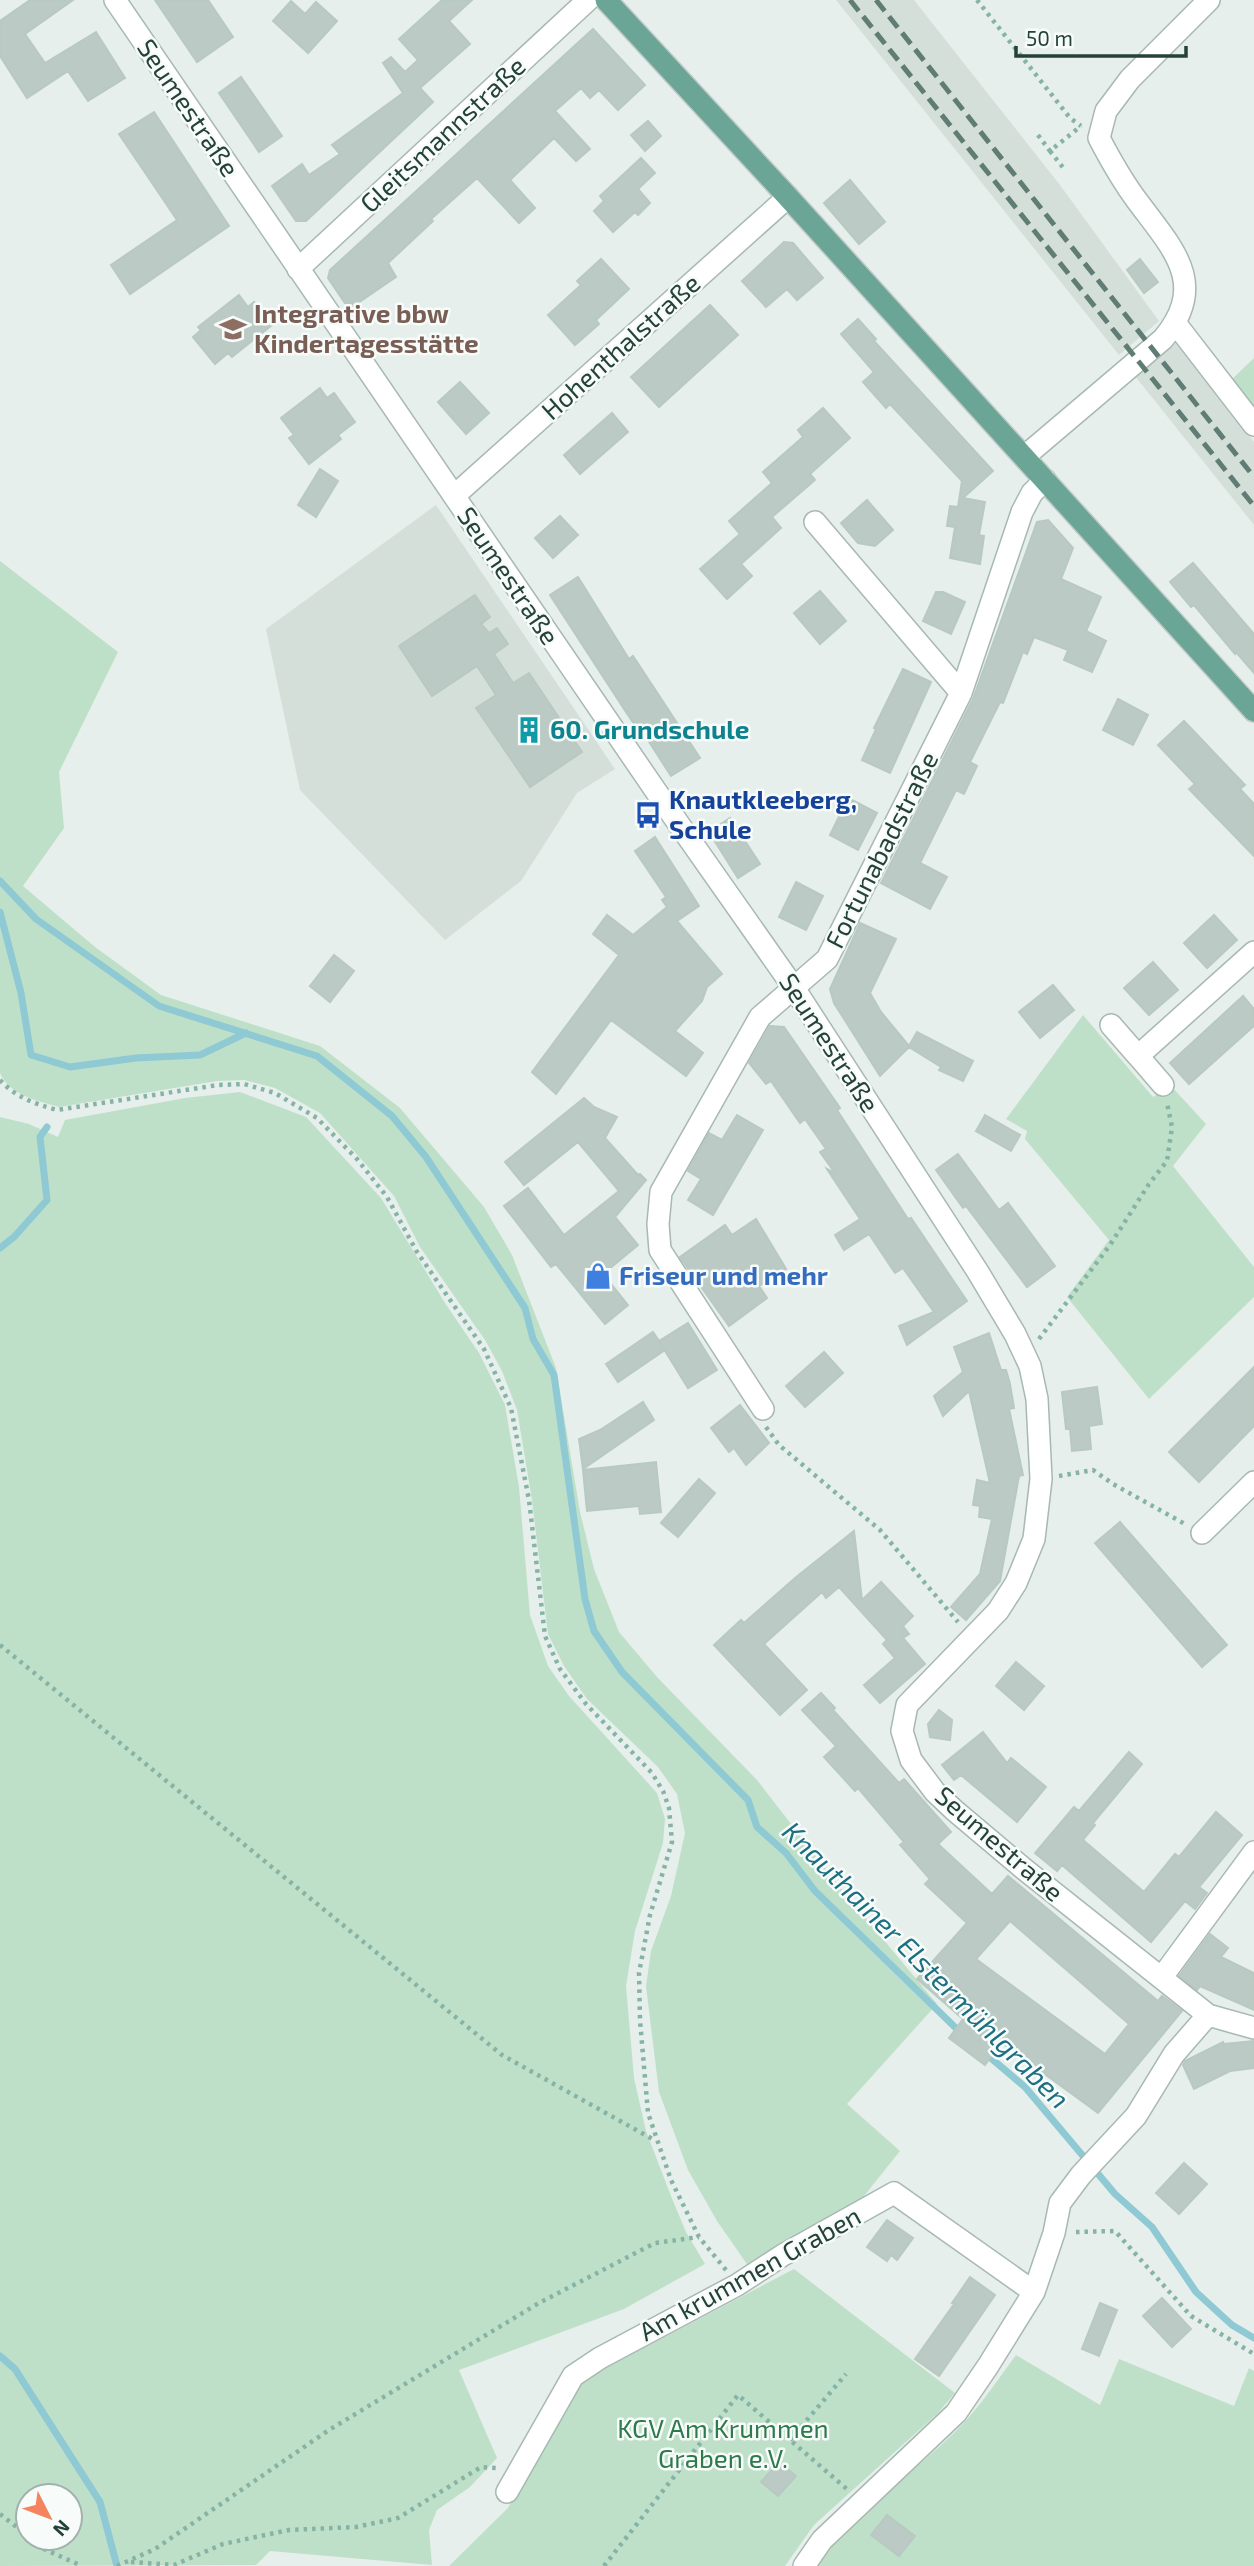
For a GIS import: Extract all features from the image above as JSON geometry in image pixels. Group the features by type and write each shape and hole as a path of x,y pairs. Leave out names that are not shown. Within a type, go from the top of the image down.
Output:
{"main road":[{"path":"606,0 1254,711"}],"street":[{"name":"Seumestraße","path":"115,0 664,803 794,988 978,1272 1015,1334 1030,1366 1037,1399 1041,1479 1034,1539 1016,1583 998,1611 907,1705 902,1731 911,1759 935,1791 954,1810 1208,2015 1254,2028"},
{"name":"Gleitsmannstraße","path":"298,269 588,0"},
{"path":"1024,457 1163,339 1175,324 1183,307 1185,284 1179,258 1090,132 1130,79 1209,0"},
{"name":"Hohenthalstraße","path":"454,496 788,197"},
{"path":"1175,324 1254,425"},
{"name":"Fortunabadstraße","path":"763,1409 660,1250 658,1224 661,1192 760,1017 827,958 961,693 1021,512 1032,493 1045,480"},
{"path":"815,522 961,693"},
{"path":"1138,1056 1254,952"},
{"path":"1111,1025 1163,1085"},
{"path":"1202,1533 1254,1482"},
{"path":"1162,1977 1254,1852"},
{"path":"804,2566 822,2540 956,2413 1034,2292 1054,2233 1060,2203 1081,2175 1136,2116 1174,2054 1208,2015"},
{"name":"Am krummen Graben","path":"507,2492 573,2376 600,2358 737,2284 894,2193 1034,2292"}],"path":[{"path":"977,0 1070,118 1090,132 1050,151"},
{"path":"1038,135 1065,170"},
{"path":"0,1080 13,1092 32,1103 57,1110 218,1085 244,1084 275,1093 317,1118 387,1196 417,1252 484,1349 511,1408 529,1500 545,1636 560,1669 586,1704 652,1773 669,1808 672,1842 650,1915 639,1973 648,2113 671,2180 699,2238 737,2284"},
{"path":"1024,1354 1037,1342 1102,1256 1167,1161 1172,1127 1163,1085"},
{"path":"763,1409 764,1424 779,1445 880,1530 926,1581 972,1639"},
{"path":"1041,1479 1093,1470 1113,1484 1202,1533"},
{"path":"0,1645 502,2055 656,2142"},
{"path":"1054,2233 1115,2231 1191,2316 1254,2354"},
{"path":"119,2566 155,2549 329,2430 539,2303 655,2243 699,2238"},
{"path":"790,2440 846,2374"},
{"path":"604,2566 738,2395 862,2502"},
{"path":"119,2566 133,2561 174,2565 223,2544 289,2530 356,2527 398,2518 481,2467 520,2469"},
{"path":"0,2514 14,2525"},
{"path":"51,2552 82,2566"}],"shaded area":[{"path":"836,0 914,0 1060,185 1159,321 1119,355"},
{"path":"1176,343 1254,442 1254,525 1135,376"},
{"path":"436,505 615,769 577,793 521,881 445,940 300,790 266,629"}],"green space":[{"path":"1254,358 1254,415 1228,383"},
{"path":"0,561 118,652 59,772 64,828 23,886 95,947 161,995 320,1046 400,1108 484,1207 512,1255 556,1368 580,1512 594,1569 619,1632 657,1677 757,1780 843,1891 937,2004 847,2104 900,2151 852,2211 749,2267 717,2221 688,2170 659,2092 646,1986 651,1951 671,1896 685,1833 677,1794 658,1767 587,1699 564,1666 548,1634 532,1500 517,1410 502,1371 485,1340 420,1247 394,1196 320,1113 275,1088 244,1080 217,1081 59,1107 17,1092 4,1081 0,1073"},
{"path":"1083,1015 1153,1097 1171,1086 1206,1124 1173,1166 1254,1267 1254,1297 1149,1399 1067,1297 1109,1240 1025,1139 1027,1131 1006,1119"},
{"path":"240,1092 306,1117 381,1198 479,1353 505,1405 519,1487 530,1615 548,1666 569,1696 657,1793 665,1819 663,1843 635,1931 626,1986 634,2078 646,2131 686,2232 705,2264 624,2309 459,2370 497,2458 470,2487 437,2510 429,2530 432,2565 270,2551 256,2565 0,2566 0,1117 29,1124 58,1137 65,1120 185,1098"},
{"name":"KGV Am Krummen Graben e.V.","path":"794,2269 955,2393 938,2413 814,2525 785,2566 449,2566 508,2508 559,2416 581,2384 606,2368"},
{"path":"1016,2355 1100,2405 1119,2359 1234,2406 1249,2368 1254,2371 1254,2566 816,2566 847,2529 964,2422"}],"building":[{"path":"30,0 73,0 25,34 45,63 96,32 125,78 88,101 68,71 27,98 0,56 0,21"},
{"path":"155,0 208,0 233,37 197,62"},
{"path":"442,0 472,0 449,21 470,44 420,88 433,102 306,221 296,221 272,186 302,164 309,175 340,154 332,145 403,93 383,63 391,57 405,72 418,60 399,39"},
{"path":"291,1 305,14 316,2 337,21 308,53 273,21"},
{"path":"593,29 645,85 618,110 599,90 590,98 581,88 555,111 590,149 576,161 554,138 510,180 535,208 519,223 477,178 431,219 433,221 388,263 396,277 349,309 328,278 330,270"},
{"path":"241,77 282,136 259,152 219,93"},
{"path":"154,112 229,226 130,294 111,265 177,220 119,134"},
{"path":"648,121 661,136 645,151 631,135"},
{"path":"641,158 655,173 638,189 650,203 638,215 635,212 613,232 594,211 604,201 600,196"},
{"path":"850,180 885,222 859,244 824,203"},
{"path":"784,242 793,243 823,278 797,300 787,289 766,307 742,281"},
{"path":"601,259 629,289 596,320 599,324 575,345 548,315 581,285 577,281"},
{"path":"1140,259 1158,282 1144,293 1127,270"},
{"name":"Integrative bbw Kindertagesstätte","path":"239,295 248,307 254,302 272,325 232,357 228,353 215,364 193,337 201,330 198,327"},
{"path":"710,305 738,335 659,407 631,377"},
{"path":"858,319 876,339 874,341 993,471 963,498 985,502 979,535 984,536 980,564 950,558 955,527 947,526 950,506 958,507 962,481 890,404 886,408 863,382 874,372 841,334"},
{"path":"460,382 489,413 466,434 438,402"},
{"path":"320,388 327,398 334,393 355,422 338,435 341,439 309,464 289,438 294,435 281,418"},
{"path":"823,408 850,438 810,474 815,480 772,517 781,528 741,564 752,576 727,599 700,569 740,534 729,521 772,483 763,472 803,437 798,430"},
{"path":"612,413 628,432 580,474 564,455"},
{"path":"320,469 338,481 316,517 298,505"},
{"path":"867,500 893,530 875,546 858,543 841,523"},
{"path":"560,516 578,535 553,558 535,538"},
{"path":"1048,520 1073,548 1061,579 1101,597 1086,631 1106,641 1092,672 1064,660 1068,650 1034,637 1027,654 1023,652 1003,703 1000,702 970,762 977,766 964,794 956,790 920,863 947,877 930,909 881,883 973,699 1037,522"},
{"path":"1193,563 1254,634 1254,673 1170,582"},
{"path":"578,577 629,659 633,656 700,758 671,776 550,595"},
{"path":"820,591 846,621 820,644 794,613"},
{"path":"936,592 943,592 965,602 951,634 923,621"},
{"path":"475,595 490,617 481,624 489,633 497,628 508,644 494,654 513,683 529,673 582,752 530,787 476,708 496,695 477,666 432,696 399,646"},
{"path":"903,669 931,682 890,773 862,760 876,729 874,728"},
{"path":"1118,699 1148,715 1133,745 1103,730"},
{"path":"1184,721 1245,785 1240,789 1254,804 1254,856 1189,789 1195,784 1158,745"},
{"path":"848,798 877,813 858,850 830,835"},
{"path":"730,818 760,864 738,878 709,832"},
{"path":"655,837 699,906 677,921 722,974 707,987 702,1001 675,1031 703,1053 686,1076 611,1020 556,1094 532,1072 619,955 593,934 607,915 633,935 667,907 662,900 666,897 635,851"},
{"path":"796,882 823,896 806,930 779,917"},
{"path":"1214,915 1237,940 1207,968 1184,943"},
{"path":"860,923 896,939 870,993 881,1012 909,1046 917,1032 973,1061 963,1081 939,1070 941,1067 909,1047 880,1076 834,1003 830,989"},
{"path":"334,955 354,971 330,1002 310,986"},
{"path":"1153,962 1178,990 1149,1015 1124,988"},
{"path":"1053,985 1074,1010 1040,1038 1019,1012"},
{"path":"1243,996 1254,1009 1254,1026 1189,1084 1170,1063"},
{"path":"770,1026 784,1027 840,1108 837,1110 908,1219 911,1218 967,1301 907,1345 899,1326 934,1312 903,1268 895,1273 869,1234 844,1250 835,1235 860,1219 827,1169 835,1173 820,1152 826,1149 805,1119 800,1123 771,1081 766,1084 749,1063"},
{"path":"584,1098 594,1107 617,1117 605,1138 638,1175 646,1180 615,1217 638,1245 603,1274 628,1305 605,1324 556,1264 551,1267 504,1206 528,1188 564,1235 619,1191 578,1142 524,1185 505,1162"},
{"path":"737,1115 763,1130 713,1215 688,1200 701,1179 688,1171 709,1133 722,1140"},
{"path":"985,1115 1020,1135 1011,1151 976,1131"},
{"path":"958,1154 999,1210 1008,1203 1055,1266 1027,1287 936,1170"},
{"path":"756,1219 786,1269 759,1286 767,1298 729,1326 680,1257 725,1225 732,1235"},
{"path":"688,1323 717,1370 688,1388 659,1341"},
{"path":"653,1332 665,1350 618,1382 606,1364"},
{"path":"989,1333 1001,1370 1006,1370 1010,1384 1014,1408 1009,1409 1023,1475 1019,1476 1000,1581 966,1620 951,1607 980,1574 992,1519 979,1517 980,1506 973,1505 977,1480 990,1483 969,1391 943,1416 934,1396 963,1372 954,1347"},
{"path":"824,1352 843,1373 805,1407 786,1386"},
{"path":"1254,1367 1254,1426 1199,1482 1169,1452"},
{"path":"1097,1387 1102,1424 1089,1426 1091,1449 1072,1451 1070,1429 1066,1429 1062,1392"},
{"path":"643,1402 654,1420 583,1469 579,1439 600,1430"},
{"path":"740,1405 769,1443 746,1465 734,1448 729,1452 711,1428"},
{"path":"656,1462 661,1512 640,1514 639,1506 587,1511 583,1470"},
{"path":"699,1479 715,1493 678,1537 661,1523"},
{"path":"1120,1522 1227,1645 1202,1667 1095,1543"},
{"path":"854,1531 862,1600 881,1582 913,1616 903,1626 909,1634 903,1638 925,1664 880,1703 864,1685 895,1658 883,1644 887,1640 839,1587 826,1598 822,1592 764,1644 807,1690 780,1715 714,1645 741,1620 744,1623"},
{"path":"1016,1662 1044,1686 1024,1710 996,1686"},
{"path":"821,1693 899,1783 904,1779 951,1832 938,1844 992,1894 1008,1876 1158,2001 1162,1996 1182,2011 1098,2113 1001,2042 985,2065 949,2038 963,2019 917,1979 967,1923 925,1884 930,1879 900,1845 904,1842 858,1788 855,1791 824,1757 836,1746 802,1710","holes":["1010,1921 1129,2024 1105,2054 976,1959"]},
{"path":"939,1710 952,1720 950,1740 930,1737 928,1724"},
{"path":"983,1732 1007,1763 1011,1758 1046,1787 1017,1822 961,1775 954,1780 942,1765"},
{"path":"1129,1752 1142,1764 1093,1823 1095,1825 1083,1840 1144,1892 1175,1854 1179,1857 1216,1812 1242,1835 1199,1887 1207,1893 1195,1909 1185,1901 1151,1942 1062,1865 1057,1871 1035,1853 1074,1807 1079,1811"},
{"path":"1210,1934 1228,1948 1221,1957 1254,1973 1254,2010 1200,1986 1197,1990 1179,1976"},
{"path":"1254,2041 1254,2068 1230,2071 1194,2089 1183,2065 1185,2061 1223,2042"},
{"path":"1184,2163 1207,2184 1179,2214 1156,2193"},
{"path":"887,2220 913,2238 897,2260 891,2255 887,2261 867,2247"},
{"path":"970,2277 995,2295 939,2376 915,2359"},
{"path":"1162,2298 1191,2329 1172,2347 1143,2316"},
{"path":"1100,2303 1117,2310 1099,2356 1082,2349"},
{"path":"779,2462 796,2476 778,2496 761,2482"},
{"path":"887,2515 915,2536 899,2556 871,2535"}],"waterway":[{"name":"Knauthainer Elstermühlgraben","path":"0,881 36,919 159,1006 317,1056 392,1116 426,1157 525,1308 533,1339 554,1375 585,1599 594,1631 622,1672 748,1800 757,1827 786,1853 815,1891 962,2034"},
{"name":"Knauthainer Elstermühlgraben","path":"0,912 21,993 31,1055 70,1067 136,1058 200,1055 246,1033"},
{"path":"0,1248 14,1237 47,1200 40,1137 47,1127"},
{"name":"Knauthainer Elstermühlgraben","path":"985,2053 1025,2087 1115,2194 1152,2227 1196,2292 1232,2325 1254,2338"},
{"path":"0,2356 15,2369 100,2502 117,2566"}],"railway":[{"path":"850,0 1254,506"},
{"path":"876,0 1254,477"}],"place":[{"name":"Integrative bbw Kindertagesstätte","path":"233,329"},
{"name":"60. Grundschule","path":"529,730"},
{"name":"Knautkleeberg, Schule","path":"648,815"},
{"name":"Friseur und mehr","path":"598,1276"}]}
